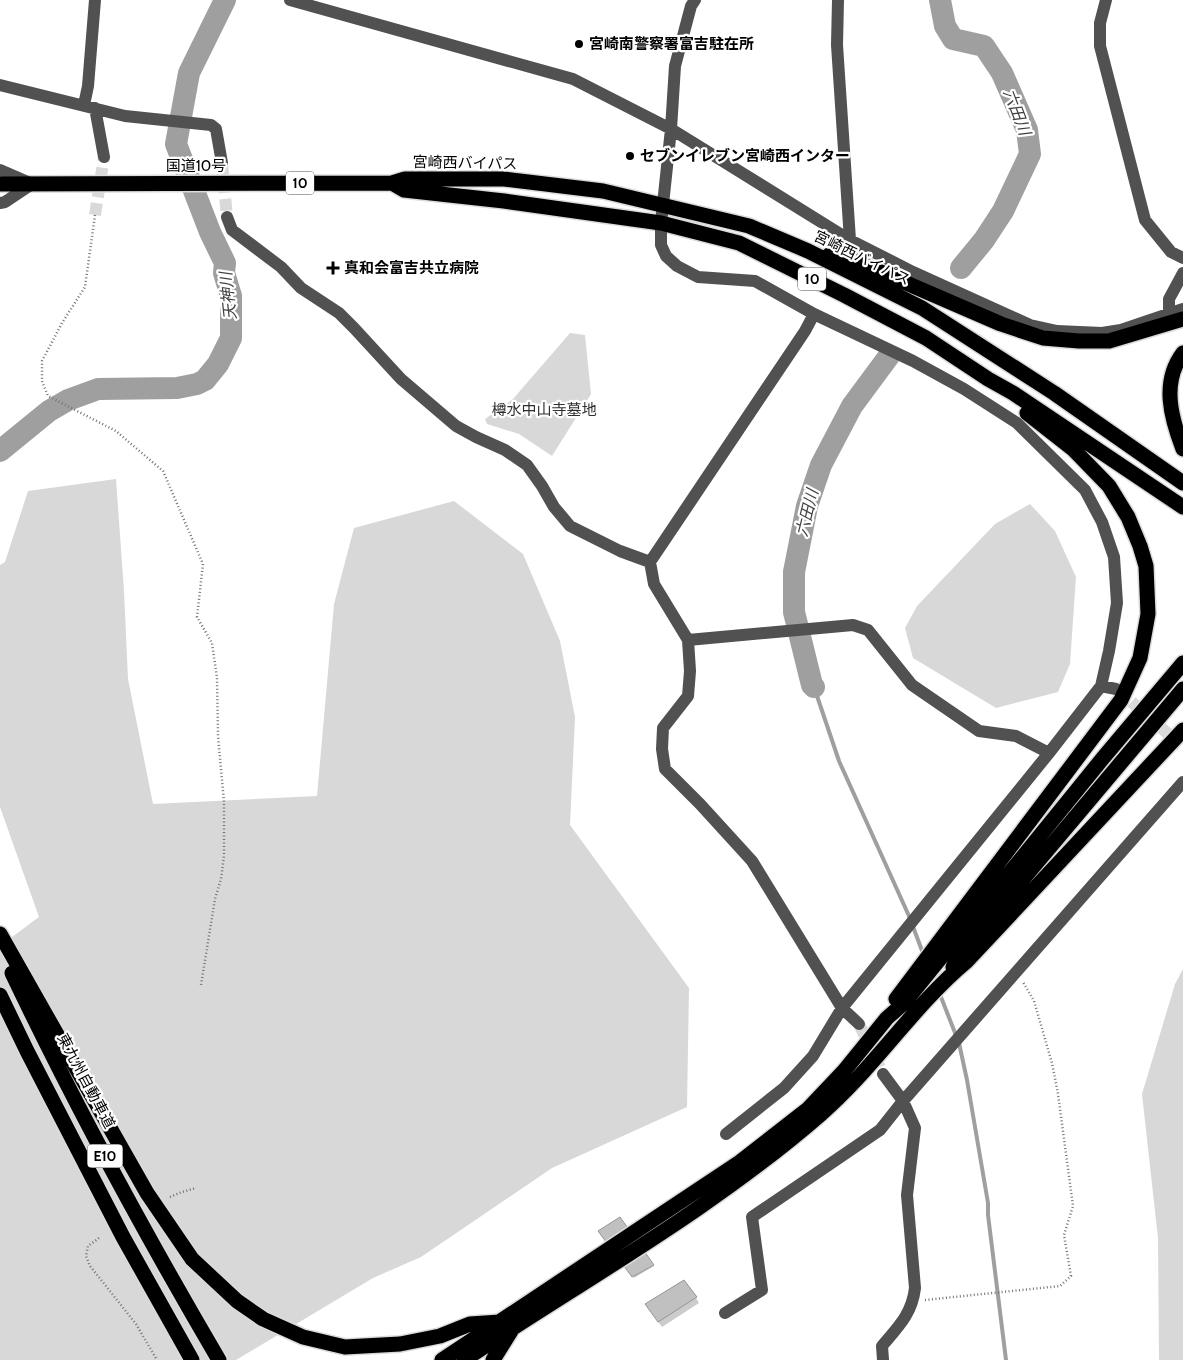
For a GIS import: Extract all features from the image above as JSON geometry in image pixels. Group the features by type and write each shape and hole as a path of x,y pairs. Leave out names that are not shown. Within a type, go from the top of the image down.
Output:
{"highway":[{"name":"宮崎西バイパス","path":"392,183 405,180 504,179 603,192 662,204 749,226 808,250 922,308 1054,393 1183,483"},
{"name":"宮崎西バイパス","path":"392,183 404,190 504,201 661,223 738,243 926,338 988,379 1013,393 1183,507"},
{"name":"国道10号","path":"0,184 392,183"},
{"path":"808,250 853,260 1001,324 1042,338 1109,341 1176,316"},
{"path":"1183,353 1175,364 1170,390 1170,410 1174,428 1183,449"},
{"path":"887,1018 896,997 1121,700 1140,658 1148,614 1146,566 1128,517 1109,486 1073,449 1009,399 988,379"},
{"path":"464,1360 508,1324 740,1162 808,1108 844,1071 887,1018 904,1003 1096,766 1183,663"},
{"path":"947,978 959,955 1183,689"},
{"path":"442,1360 630,1254 738,1181 829,1106 857,1079 947,978 967,961 1183,730"},
{"path":"0,934 147,1193 192,1259 237,1301 263,1319 304,1337 345,1346 400,1344 440,1336 470,1324 508,1324"},
{"name":"東九州自動車道","path":"0,947 40,1032 165,1268 219,1360"},
{"name":"E10","path":"0,995 123,1237 192,1360"},
{"path":"493,1360 508,1324"}],"street":[{"path":"95,0 88,86 90,107 104,157"},
{"path":"290,0 573,79 671,129 850,240 913,272 1030,325 1057,331 1102,333 1176,316 1183,309"},
{"path":"695,0 691,6 675,66 671,129 661,223 661,245 666,256 677,266 698,277 755,281 814,314 913,361 964,389 1017,423 1085,490 1102,522 1114,557 1117,603 1101,686 842,1008 813,1056 784,1088 726,1134"},
{"path":"838,0 837,45 850,240"},
{"path":"1106,0 1100,24 1100,46 1145,220 1171,252 1183,258"},
{"path":"0,85 125,116 211,125 216,130 222,163"},
{"path":"0,170 32,184"},
{"path":"0,203 5,202 32,184"},
{"path":"228,217 232,230 281,267 301,288 339,313 401,379 456,426 505,450 527,465 554,507 570,526 620,551 650,562"},
{"path":"1176,316 1169,299 1183,273"},
{"path":"814,314 650,562 654,584 688,640 690,672 688,696 663,728 662,749 665,769 752,861 842,1008 859,1024"},
{"path":"688,640 853,625 868,630 912,685 979,731 1016,736 1049,753"},
{"path":"1101,686 1116,689"},
{"path":"725,1313 762,1290 752,1217 880,1130 903,1101 1183,782"},
{"path":"883,1074 903,1101 914,1128 907,1195 915,1288 913,1302 905,1319 882,1346 883,1360"}],"path":[{"path":"95,215 85,287 62,323 42,361 42,381 48,396 116,431 163,471 203,564 197,617 212,644 217,678 218,736 224,802 224,856 201,984"},
{"path":"913,1302 1060,1286 1072,1276 1064,1235 1073,1206 1058,1094 1052,1062 1034,1001 1017,972"},
{"path":"170,1197 196,1188"},
{"path":"99,1238 88,1246 86,1256 90,1266 136,1324 157,1360"}],"green space":[{"name":"樽水中山寺墓地","path":"570,333 585,335 591,394 552,456 519,434 487,424 485,419 513,399"},
{"path":"116,479 128,679 153,804 317,796 334,604 354,528 454,501 523,554 560,641 575,717 570,825 689,988 687,1107 552,1168 421,1257 373,1278 236,1360 0,1360 0,946 39,917 0,807 0,565 5,562 28,491"},
{"path":"1030,504 1055,531 1076,577 1070,664 1058,692 996,708 913,658 905,628 917,606 995,524"},
{"path":"1183,969 1183,1360 1159,1360 1158,1238 1142,1094 1175,984"}],"building":[{"path":"620,1217 654,1265 632,1277 598,1231"},
{"path":"684,1280 697,1297 658,1322 645,1304"}],"waterway":[{"name":"天神川","path":"0,451 49,411 68,400 98,389 177,388 197,384 205,380 218,364 231,338 231,296 224,273 225,263 210,232 176,144 189,73 225,0"},
{"name":"六田川","path":"940,0 945,26 953,39 984,46 1002,73 1027,130 1030,154 1003,211 984,240 961,268"},
{"name":"六田川","path":"814,687 794,612 794,572 807,506 821,465 852,406 889,356"},
{"path":"814,687 839,761 909,916 924,956"},
{"path":"939,992 959,1043 967,1080 988,1203 1006,1360"}],"tunnel":[{"path":"95,215 104,157"},
{"path":"222,163 227,217"},
{"path":"1118,690 1183,747"},
{"path":"859,1024 883,1074"}],"place":[{"name":"宮崎南警察署富吉駐在所","path":"579,44"},
{"name":"セブンイレブン宮崎西インター","path":"630,156"},
{"name":"真和会富吉共立病院","path":"333,268"}]}
